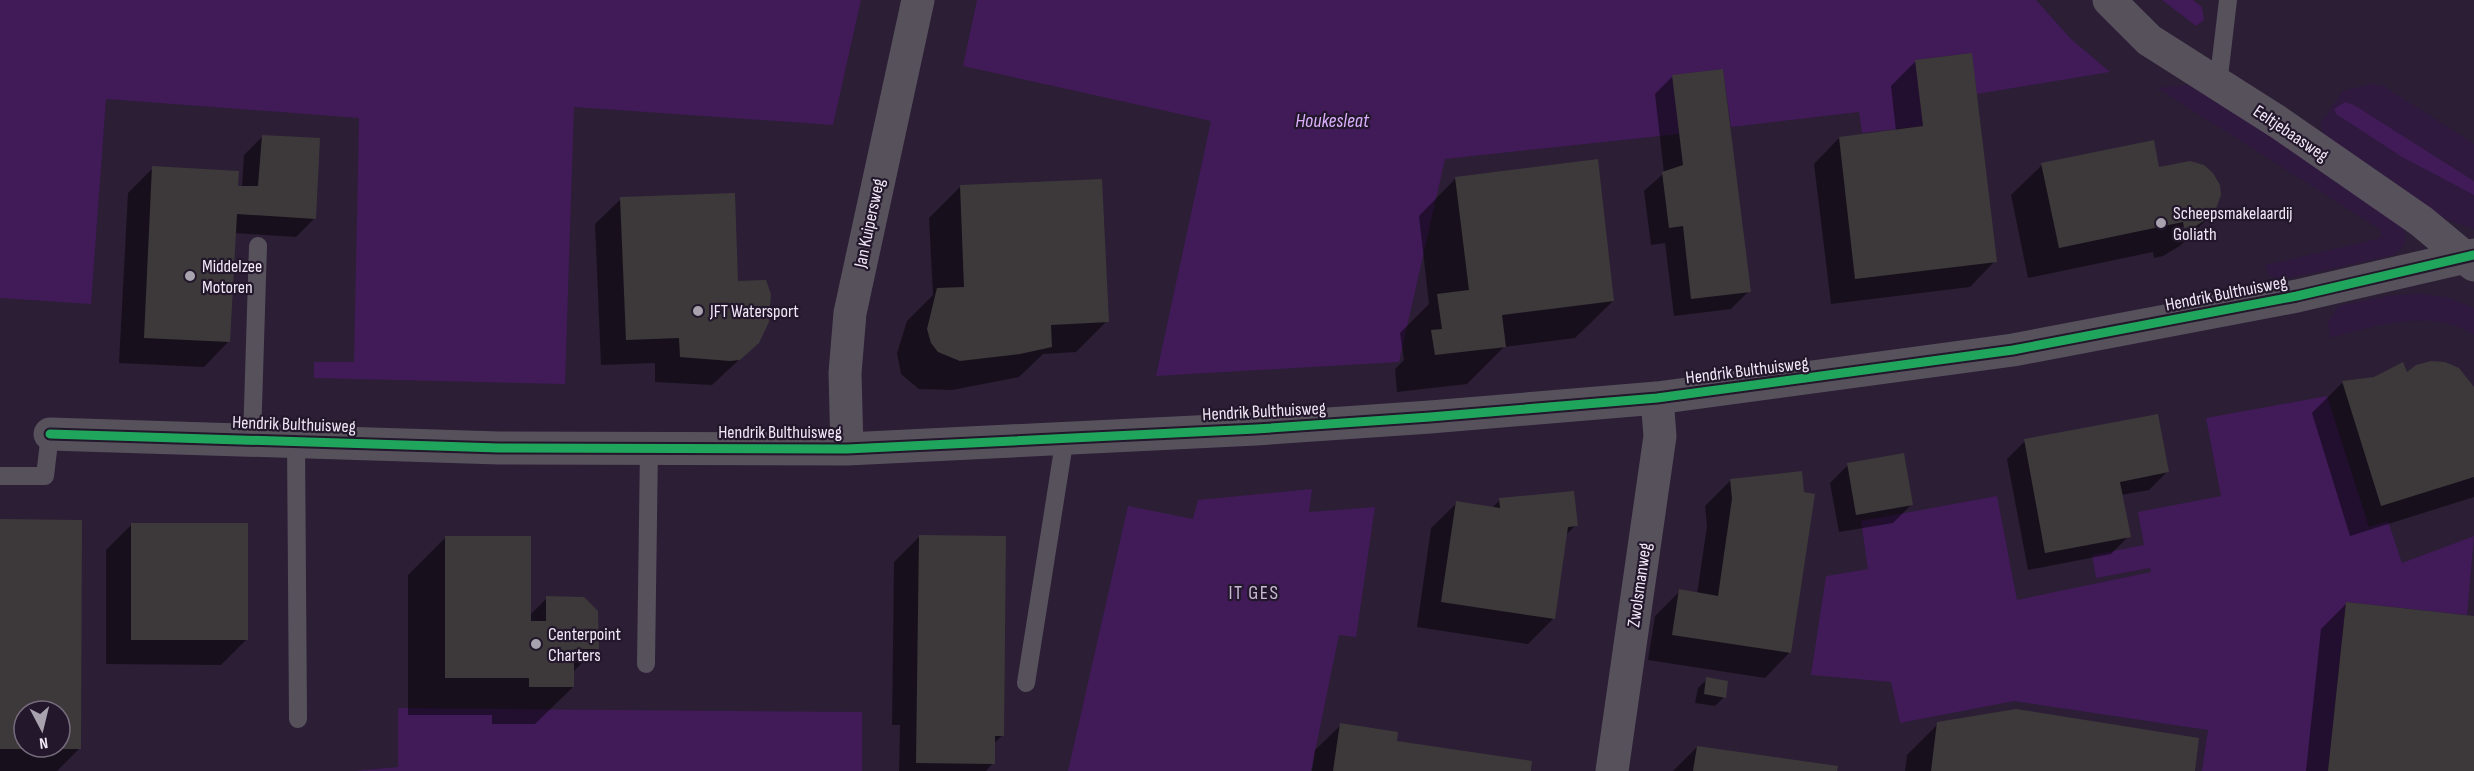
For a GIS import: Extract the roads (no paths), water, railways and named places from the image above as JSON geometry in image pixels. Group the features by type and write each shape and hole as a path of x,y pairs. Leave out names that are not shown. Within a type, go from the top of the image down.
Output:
{"street":[{"name":"Jan Kuipersweg","path":"846,449 845,373 850,313 918,0"},
{"name":"Eeltjebaasweg","path":"2109,0 2149,40 2278,122 2472,259"},
{"name":"Hendrik Bulthuisweg","path":"50,434 499,448 846,449 1279,428 1657,398 2013,350 2297,296 2472,259"},
{"name":"Zwolsmanweg","path":"1612,771 1659,447 1657,398"}],"lane":[{"path":"2218,85 2228,0"},
{"path":"252,439 258,246"},
{"path":"0,476 45,476 50,434"},
{"path":"1026,683 1065,437"},
{"path":"296,441 298,719"},
{"path":"646,664 649,447"}],"water":[{"path":"0,0 861,0 833,125 574,107 565,384 314,378 314,362 354,362 359,118 106,99 91,304 0,298"},
{"name":"Houkesleat","path":"977,0 2036,0 2071,39 2110,72 1977,94 1971,53 1916,60 1923,126 1862,133 1859,112 1731,127 1723,69 1673,75 1679,134 1445,159 1399,362 1156,376 1211,121 963,66"},
{"path":"2162,0 2193,0 2202,7 2204,20 2196,26"},
{"path":"2345,102 2354,105 2474,181 2474,195 2402,157 2336,114 2334,109"},
{"path":"2327,396 2369,527 2388,521 2402,563 2474,536 2467,615 2346,602 2328,771 2202,771 2208,730 2014,701 1900,723 1891,682 1811,675 1826,576 1868,569 1861,521 1997,496 2017,600 2151,572 2150,568 2096,578 2092,555 2144,545 2138,512 2221,496 2206,418"},
{"path":"1312,489 1309,512 1375,507 1356,637 1339,635 1311,771 1068,771 1128,506 1193,519 1198,500"},
{"path":"398,708 862,712 862,771 353,771 398,767"}],"place":[{"name":"Scheepsmakelaardij Goliath","path":"2161,223"},
{"name":"Middelzee Motoren","path":"190,276"},
{"name":"JFT Watersport","path":"698,311"},
{"name":"Centerpoint Charters","path":"536,644"}],"district":[{"name":"IT GES","path":"1254,592"}]}
